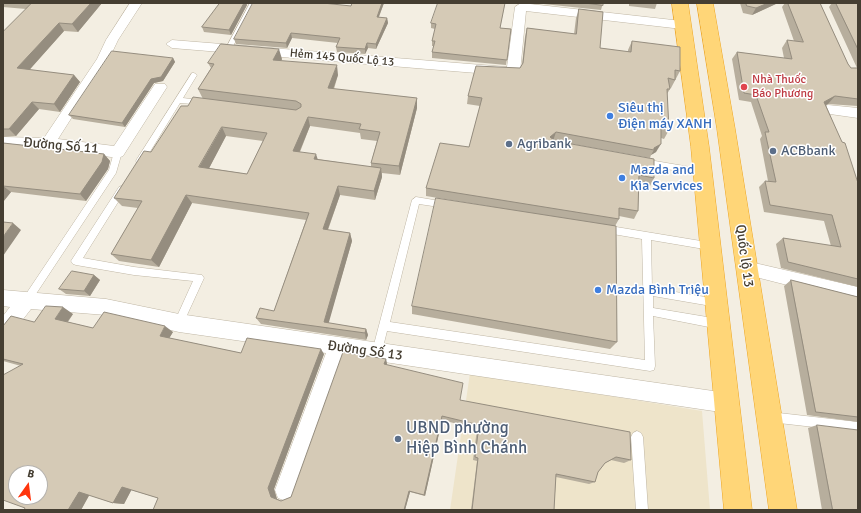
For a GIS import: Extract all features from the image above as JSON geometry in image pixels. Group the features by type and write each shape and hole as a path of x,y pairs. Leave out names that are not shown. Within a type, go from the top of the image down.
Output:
{"highway":[{"path":"680,3 703,178 738,510"},
{"name":"Quốc lộ 13","path":"705,3 735,188 782,510"},
{"path":"703,178 735,188"}],"street":[{"path":"48,143 103,59 112,40 136,3"},
{"path":"521,5 682,25"},
{"name":"Hẻm 145 Quốc Lộ 13","path":"172,44 513,72 521,5"},
{"path":"118,152 160,87"},
{"path":"828,110 858,113"},
{"name":"Đường Số 11","path":"3,142 48,143 118,152"},
{"path":"746,268 858,295"},
{"name":"Đường Số 13","path":"3,298 106,307 179,323 727,403"},
{"path":"3,330 27,300"},
{"path":"286,490 338,347"}],"lane":[{"path":"229,48 253,3"},
{"path":"136,167 194,75"},
{"path":"178,100 208,104"},
{"path":"27,300 113,171 118,152"},
{"path":"635,160 703,178"},
{"path":"127,181 76,261 134,271 199,278 179,323"},
{"path":"377,352 416,200 455,206"},
{"path":"593,227 710,246"},
{"path":"384,326 650,366 646,236"},
{"path":"647,291 718,313"},
{"path":"648,311 718,313"},
{"path":"768,417 858,427"},
{"path":"637,437 642,510"}],"shaded area":[{"path":"470,373 702,411 710,510 450,510"}],"building":[{"path":"32,3 91,3 72,24 59,23 17,68 74,75 54,104 32,102 9,129 3,129 3,32"},
{"path":"220,3 244,3 229,30 202,27"},
{"path":"253,3 323,3 351,6 352,3 382,3 377,17 387,18 376,44 367,43 365,49 336,47 340,38 291,33 286,43 234,39"},
{"path":"438,3 505,3 500,28 511,29 507,60 432,52 435,41 432,41 436,24 431,23"},
{"path":"585,3 603,3 603,5"},
{"path":"746,3 768,3 756,8 747,6"},
{"path":"788,3 820,3 848,64 851,68 858,68 858,99 835,96 824,102 842,142 845,143 858,183 858,279 788,262 783,238 841,247 832,215 770,205 765,181 776,182 765,132 769,132 756,95 744,93 737,52 792,59 787,40 803,42"},
{"path":"836,3 858,4 858,49"},
{"path":"579,9 603,12 600,48 631,52 632,41 680,47 680,71 675,70 675,80 668,78 670,89 667,89 669,130 661,129 661,144 654,148 654,150 556,132 550,137 555,141 654,159 654,178 639,175 638,211 619,208 619,219 426,188 440,143 469,147 482,98 468,96 476,66 520,68 523,63 527,28 576,34"},
{"path":"221,44 279,49 273,60 337,65 328,88 417,98 399,166 371,163 380,132 359,129 361,124 308,117 293,151 316,154 314,159 381,168 374,191 338,186 323,229 350,233 324,322 366,329 365,333 256,318 260,308 274,311 309,213 186,195 151,260 111,254 142,201 114,198 144,151 151,152 181,106 188,106 193,97 296,110 301,107 301,104 296,101 198,89 214,64 208,63","holes":["222,127 267,133 247,174 199,167"]},
{"path":"112,51 173,58 161,77 151,79 122,123 69,115"},
{"path":"3,143 104,154 102,162 80,194 3,186"},
{"path":"436,198 616,226 617,342 412,306"},
{"path":"3,222 13,223 3,237"},
{"path":"72,271 94,275 84,291 59,289"},
{"path":"791,280 858,297 858,417 816,412"},
{"path":"46,306 63,307 55,319 93,328 104,312 165,326 160,336 241,353 247,338 321,349 268,488 271,497 281,501 291,497 343,352 386,359 384,364 463,383 460,400 630,432 631,460 616,457 605,463 598,472 595,482 556,474 554,510 472,510 478,458 475,457 479,425 442,416 424,495 409,491 404,510 153,510 158,498 122,487 113,503 79,492 68,510 24,510 25,508 17,505 48,505 48,465 8,465 8,502 3,500 3,375 23,364 3,359 3,326 11,316 34,322"},
{"path":"817,425 858,430 858,510 833,510"}],"place":[{"name":"Nhà Thuốc Báo Phương","path":"744,87"},
{"name":"Siêu thị Điện máy XANH","path":"610,116"},
{"name":"Agribank","path":"509,144"},
{"name":"ACBbank","path":"773,151"},
{"name":"Mazda and Kia Services","path":"622,178"},
{"name":"Mazda Bình Triệu","path":"598,290"},
{"name":"UBND phường Hiệp Bình Chánh","path":"398,439"}]}
